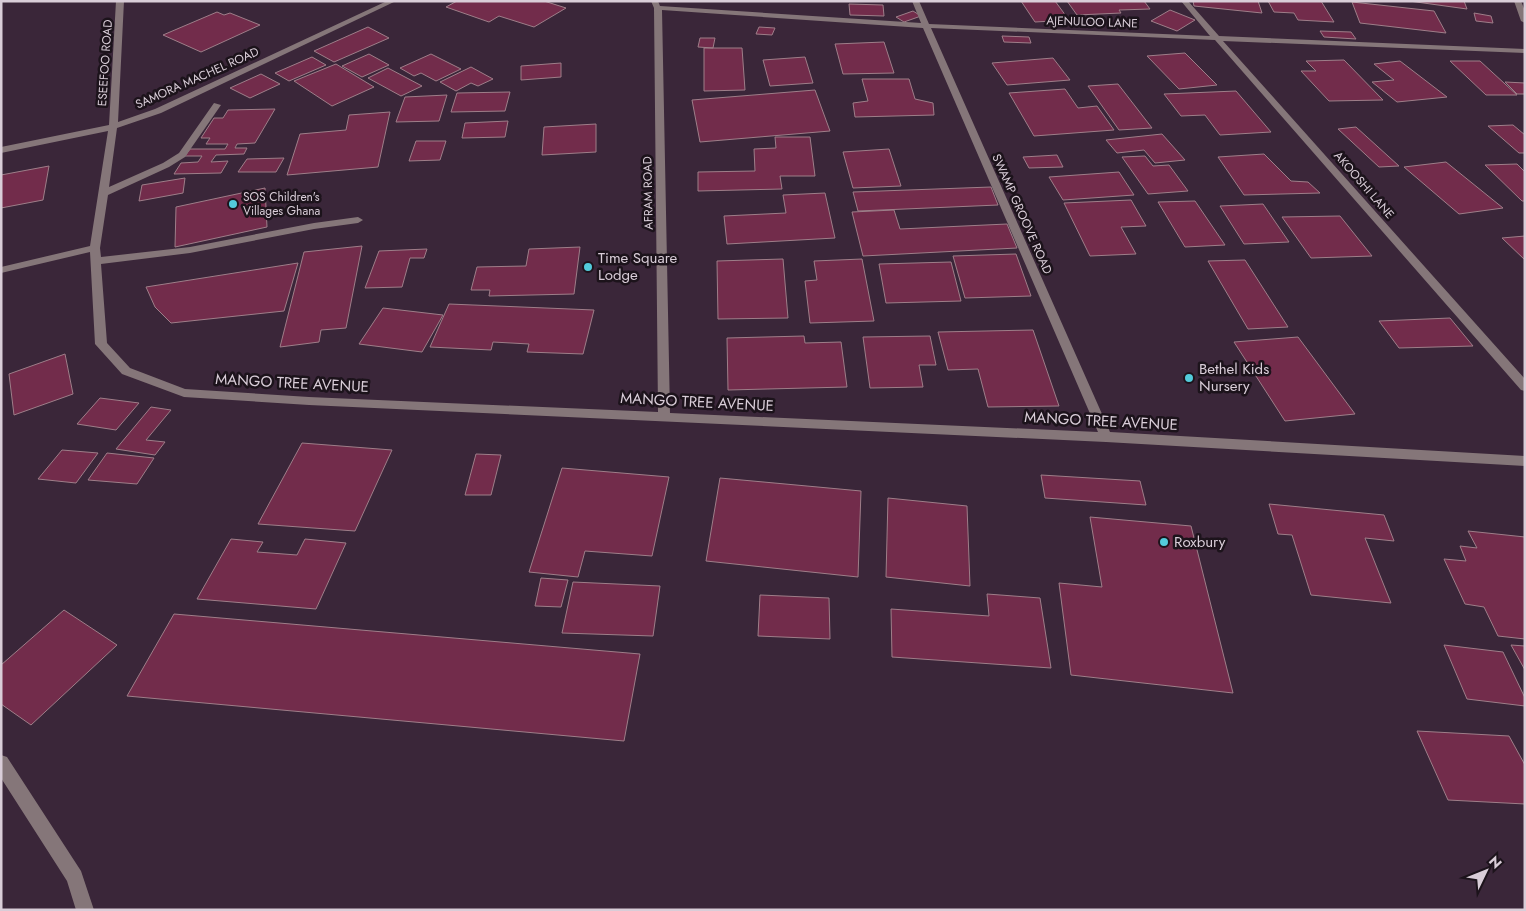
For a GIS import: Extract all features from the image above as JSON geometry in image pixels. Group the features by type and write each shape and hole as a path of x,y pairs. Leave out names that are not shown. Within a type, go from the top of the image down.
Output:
{"street":[{"name":"ESEEFOO ROAD","path":"113,127 120,1"},
{"name":"SAMORA MACHEL ROAD","path":"1,150 113,127 158,111 393,1"},
{"name":"SWAMP GROOVE ROAD","path":"915,1 1106,437"},
{"name":"AKOOSHI LANE","path":"1184,1 1525,387"},
{"path":"1518,1 1525,21"},
{"name":"AJENULOO LANE","path":"656,4 926,26 1525,51"},
{"name":"AFRAM ROAD","path":"656,4 664,416"},
{"path":"104,193 166,165 182,155 217,105"},
{"name":"MANGO TREE AVENUE","path":"113,127 96,248 101,344 126,372 184,393 319,402 1106,437 1525,460"},
{"path":"96,261 190,250 314,226 358,220"},
{"path":"1,270 96,248"},
{"path":"1,763 75,877 85,910"}],"building":[{"path":"457,1 544,1 566,8 534,27 499,16 489,22 446,7"},
{"path":"1021,1 1055,1 1069,20 1035,22"},
{"path":"1067,1 1144,1 1150,9 1119,10 1121,13 1077,15"},
{"path":"1193,1 1258,1 1262,13 1194,6"},
{"path":"1268,1 1321,1 1334,22 1298,20 1294,13 1274,12"},
{"path":"1409,1 1464,1 1467,9"},
{"path":"1352,2 1434,11 1446,33 1360,23"},
{"path":"849,4 883,5 884,16 850,15"},
{"path":"1170,10 1195,20 1177,31 1151,21"},
{"path":"913,11 921,16 904,22 896,17"},
{"path":"217,12 224,15 230,13 260,25 201,52 163,35"},
{"path":"1474,13 1491,16 1493,23 1476,21"},
{"path":"368,27 389,38 334,62 314,51"},
{"path":"759,27 775,28 772,35 756,34"},
{"path":"1320,31 1351,32 1356,39 1324,37"},
{"path":"1002,36 1029,37 1031,43 1004,42"},
{"path":"700,38 715,38 713,48 698,47"},
{"path":"884,42 894,73 843,74 835,44"},
{"path":"704,48 742,48 745,90 704,91"},
{"path":"1185,53 1217,85 1179,89 1147,56"},
{"path":"369,54 389,65 362,77 342,66"},
{"path":"431,54 461,69 436,81 421,73 414,76 400,68"},
{"path":"312,57 326,65 289,81 275,73"},
{"path":"805,57 813,83 770,86 763,60"},
{"path":"1053,58 1070,80 1007,85 992,63"},
{"path":"1344,60 1383,100 1329,101 1301,71 1316,71 1306,61"},
{"path":"1400,61 1447,97 1397,102 1372,82 1394,80 1374,64"},
{"path":"1450,61 1480,61 1517,95 1486,95"},
{"path":"561,63 561,77 521,80 521,66"},
{"path":"336,64 374,87 332,106 294,81"},
{"path":"471,67 493,79 478,86 471,83 456,91 440,82"},
{"path":"388,68 422,86 401,96 368,78"},
{"path":"261,74 280,84 250,98 230,88"},
{"path":"862,79 909,79 915,99 933,103 934,115 855,117 853,103 868,101"},
{"path":"1505,82 1525,83 1525,94 1517,94"},
{"path":"1118,84 1152,128 1119,130 1088,86"},
{"path":"1065,89 1078,108 1097,106 1114,130 1034,136 1009,93"},
{"path":"815,90 830,131 700,142 692,100"},
{"path":"1236,91 1271,132 1220,135 1205,115 1181,116 1164,94"},
{"path":"510,92 505,111 451,112 457,93"},
{"path":"447,95 439,121 396,122 405,97"},
{"path":"275,109 255,143 237,144 235,148 247,148 244,154 216,155 211,162 228,161 221,173 174,174 181,163 198,162 202,156 185,156 190,149 225,149 228,144 206,144 210,138 201,138 214,118 223,118 228,110"},
{"path":"390,112 378,167 287,175 300,134 346,130 349,115"},
{"path":"508,121 505,137 462,138 465,123"},
{"path":"596,124 596,152 542,155 544,127"},
{"path":"1513,125 1525,135 1525,153 1519,153 1488,126"},
{"path":"1356,127 1399,166 1379,167 1338,129"},
{"path":"1162,134 1185,160 1155,163 1144,150 1117,153 1106,140"},
{"path":"775,137 810,137 815,176 780,176 782,189 698,191 698,172 755,171 754,149 776,148"},
{"path":"416,141 446,141 440,160 409,161"},
{"path":"889,149 901,186 853,188 843,152"},
{"path":"1264,154 1291,181 1308,182 1320,193 1244,195 1218,157"},
{"path":"1057,155 1063,167 1029,168 1023,157"},
{"path":"1145,156 1153,166 1169,165 1188,191 1148,194 1122,157"},
{"path":"284,158 276,172 238,172 247,159"},
{"path":"1446,162 1503,208 1459,214 1404,167"},
{"path":"1517,164 1525,172 1525,201 1522,201 1485,165"},
{"path":"49,166 43,200 1,208 1,175"},
{"path":"1119,172 1134,195 1063,200 1049,177"},
{"path":"185,178 183,193 139,201 142,185"},
{"path":"991,187 998,205 858,211 853,192"},
{"path":"265,188 267,227 175,247 176,207"},
{"path":"825,193 835,238 727,244 724,216 786,213 783,195"},
{"path":"1131,200 1146,226 1121,227 1136,254 1090,256 1064,203"},
{"path":"1195,201 1225,245 1185,247 1158,202"},
{"path":"1263,204 1289,242 1244,244 1220,206"},
{"path":"894,210 900,229 1007,224 1017,248 863,256 852,212"},
{"path":"1340,216 1372,256 1311,258 1282,217"},
{"path":"1525,236 1525,260 1502,238"},
{"path":"362,246 346,328 321,330 319,342 280,347 304,252"},
{"path":"580,247 574,294 489,296 490,290 471,290 477,267 526,266 529,249"},
{"path":"427,249 424,258 410,258 402,287 365,288 379,251"},
{"path":"1016,254 1031,296 965,298 953,256"},
{"path":"783,259 788,318 718,319 717,261"},
{"path":"862,259 874,321 810,323 805,281 817,280 814,261"},
{"path":"1245,260 1288,327 1248,329 1208,261"},
{"path":"951,262 961,301 886,303 879,264"},
{"path":"298,263 284,311 171,323 155,307 146,287"},
{"path":"449,304 594,310 583,354 527,352 529,344 493,342 491,350 430,347"},
{"path":"383,308 443,315 422,352 359,344"},
{"path":"1450,318 1473,346 1399,348 1379,321"},
{"path":"1033,330 1059,406 988,407 978,369 948,370 938,332"},
{"path":"804,336 805,343 841,342 847,387 728,390 727,338"},
{"path":"930,336 936,365 919,365 923,387 870,388 863,337"},
{"path":"1298,337 1355,414 1285,421 1234,342"},
{"path":"65,354 73,394 14,415 9,374"},
{"path":"100,398 139,403 116,430 77,424"},
{"path":"151,407 171,410 146,440 165,442 155,455 116,449"},
{"path":"302,443 392,450 355,531 258,524"},
{"path":"62,450 98,453 76,483 38,479"},
{"path":"107,453 154,458 137,484 88,480"},
{"path":"476,454 501,455 491,495 465,495"},
{"path":"562,468 669,477 652,556 585,551 578,577 529,572"},
{"path":"1041,475 1140,481 1146,505 1045,498"},
{"path":"720,478 861,491 858,577 706,561"},
{"path":"888,498 967,506 970,586 886,577"},
{"path":"1269,504 1384,515 1394,541 1365,538 1391,603 1311,595 1292,535 1278,534"},
{"path":"1090,517 1191,526 1233,693 1071,675 1059,583 1102,587"},
{"path":"1468,531 1525,537 1525,639 1498,636 1484,607 1465,604 1444,559 1466,561 1460,546 1477,548"},
{"path":"231,539 263,542 257,552 297,555 305,539 346,543 316,609 197,599"},
{"path":"541,578 568,580 561,607 535,606"},
{"path":"573,582 660,586 653,636 562,633"},
{"path":"987,594 1040,598 1051,668 892,657 891,609 989,616"},
{"path":"760,595 829,598 830,639 758,636"},
{"path":"64,610 117,645 31,725 1,704 1,665"},
{"path":"174,614 640,654 624,741 127,696"},
{"path":"1444,645 1503,652 1525,698 1525,706 1467,699"},
{"path":"1511,645 1525,646 1525,670"},
{"path":"1417,731 1509,736 1525,765 1525,804 1448,800"}],"place":[{"name":"SOS Children's Villages Ghana","path":"233,204"},
{"name":"Time Square Lodge","path":"588,267"},
{"name":"Bethel Kids Nursery","path":"1189,378"},
{"name":"Roxbury","path":"1164,542"}]}
